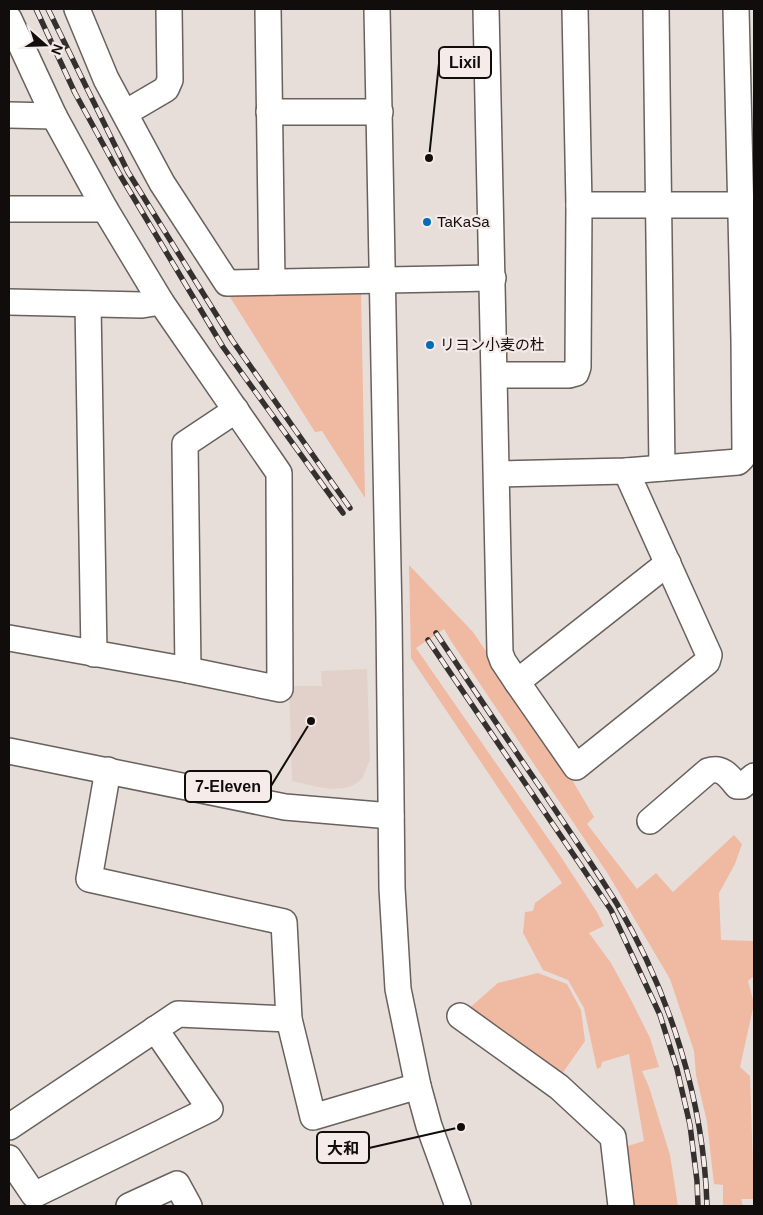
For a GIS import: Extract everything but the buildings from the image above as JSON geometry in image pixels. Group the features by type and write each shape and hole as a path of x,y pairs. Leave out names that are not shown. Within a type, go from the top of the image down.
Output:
{"street":[{"path":"77,9 106,79 162,183 227,283 493,278"},
{"path":"126,113 166,89 170,80 168,9"},
{"path":"268,9 272,282"},
{"path":"377,9 392,888 398,989 428,1126 458,1206"},
{"path":"486,9 496,374 500,653 503,661 576,767 706,662 708,655 626,471"},
{"path":"496,374 569,375 576,373 578,367 575,9"},
{"path":"656,9 662,468"},
{"path":"498,474 626,471 738,462 742,458 745,452 749,340 741,205 736,9"},
{"path":"9,21 54,116 104,209 161,302 279,473 280,689 188,670 9,638"},
{"path":"269,112 380,112"},
{"path":"9,115 54,116"},
{"path":"578,205 741,205"},
{"path":"9,208 104,209"},
{"path":"9,302 142,306 161,302"},
{"path":"88,304 94,654"},
{"path":"188,670 185,444 236,410"},
{"path":"517,682 668,563"},
{"path":"9,751 285,807 391,816"},
{"path":"108,770 89,880 284,922 289,1020 313,1117 418,1086"},
{"path":"650,822 708,771 720,770 737,786 742,786 754,776"},
{"path":"9,1127 178,1014 289,1020"},
{"path":"460,1016 559,1087 613,1137 621,1206"},
{"path":"9,1158 34,1195 210,1109 155,1029"},
{"path":"129,1206 177,1184 189,1206"}],"shaded area":[{"path":"361,290 365,498 322,431 315,432 228,294"},
{"path":"409,565 473,632 565,768 594,817 587,824 637,889 656,873 673,892 734,835 742,844 735,864 719,893 721,940 754,941 754,976 748,981 754,1004 740,1067 750,1076 754,1199 741,1199 743,1206 723,1206 723,1185 714,1184 707,1122 696,1075 694,1051 670,979 608,874 444,629 416,648 597,912 604,926 589,933 611,963 650,1038 659,1067 642,1071 649,1087 670,1155 678,1206 625,1206 618,1149 644,1141 629,1054 602,1062 601,1067 597,1069 584,1008 568,980 543,970 523,933 525,912 533,911 535,903 562,883 411,658"},
{"path":"367,669 370,760 362,779 354,785 345,788 332,789 292,781 289,686 322,686 321,671"},
{"path":"538,973 567,984 581,1010 585,1041 557,1081 466,1011 498,983"}],"railway":[{"path":"36,9 75,93 120,175 223,347 343,513"},
{"path":"48,9 128,172 232,340 350,508"},
{"path":"436,633 608,889 636,938 653,974 681,1049 699,1127 707,1206"},
{"path":"428,640 611,910 660,1015 677,1069 690,1125 698,1206"}],"place":[{"name":"Lixil","path":"429,158"},
{"name":"TaKaSa","path":"427,222"},
{"name":"リヨン小麦の杜","path":"430,345"},
{"name":"7-Eleven","path":"311,721"},
{"name":"大和","path":"461,1127"}]}
